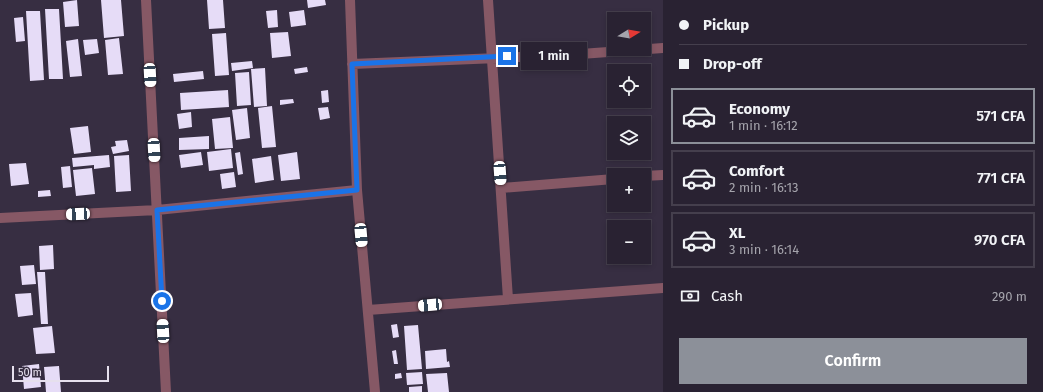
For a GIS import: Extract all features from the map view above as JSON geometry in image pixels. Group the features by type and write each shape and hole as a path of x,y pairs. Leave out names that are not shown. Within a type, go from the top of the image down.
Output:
{"street":[{"path":"146,0 166,392"},
{"path":"350,0 357,190 375,392"},
{"path":"488,0 508,298"},
{"path":"352,64 567,55 663,48"},
{"path":"651,176 663,175"},
{"path":"501,188 607,180"},
{"path":"0,218 157,210 357,190"},
{"path":"368,310 508,298 663,288"}],"building":[{"path":"77,0 79,26 65,27 63,2"},
{"path":"101,0 121,0 124,36 104,38"},
{"path":"207,0 223,0 225,28 209,29"},
{"path":"307,0 325,0 326,5 308,8"},
{"path":"45,9 59,9 63,79 49,79"},
{"path":"277,10 278,27 268,28 266,11"},
{"path":"304,10 306,25 291,27 289,12"},
{"path":"26,11 40,11 44,80 30,81"},
{"path":"23,17 25,41 16,42 14,18"},
{"path":"288,32 291,56 272,58 270,33"},
{"path":"226,33 229,75 215,76 212,34"},
{"path":"119,38 123,74 108,75 105,40"},
{"path":"78,39 82,76 70,77 66,41"},
{"path":"97,39 99,53 85,55 83,40"},
{"path":"252,61 253,68 232,71 231,63"},
{"path":"307,67 308,72 295,74 294,69"},
{"path":"265,68 267,106 254,107 251,69"},
{"path":"203,71 204,79 174,82 173,74"},
{"path":"249,72 251,105 237,106 235,73"},
{"path":"228,90 229,107 181,110 180,93"},
{"path":"328,90 329,102 322,103 321,91"},
{"path":"293,99 294,103 280,105 280,100"},
{"path":"272,106 276,147 262,148 258,108"},
{"path":"328,107 330,118 320,120 318,108"},
{"path":"247,108 250,138 236,140 232,110"},
{"path":"191,112 192,127 179,129 177,114"},
{"path":"230,117 233,148 215,149 212,119"},
{"path":"88,126 91,152 74,154 70,128"},
{"path":"209,136 209,149 179,150 179,138"},
{"path":"127,140 129,151 113,154 111,147 116,146 115,141"},
{"path":"231,149 233,168 209,171 207,152"},
{"path":"201,152 203,165 181,168 179,155"},
{"path":"240,152 243,174 238,175 235,153"},
{"path":"297,152 300,179 281,181 278,155"},
{"path":"109,155 110,167 94,169 94,165 73,167 72,158"},
{"path":"129,155 131,191 116,192 114,156"},
{"path":"271,156 274,180 255,183 252,159"},
{"path":"26,163 29,184 11,186 9,164"},
{"path":"70,166 72,187 63,188 61,167"},
{"path":"92,168 95,194 76,196 73,170"},
{"path":"234,172 236,187 222,189 220,174"},
{"path":"50,190 51,196 38,197 38,191"},
{"path":"53,245 54,269 40,270 39,246"},
{"path":"34,265 36,284 22,285 20,266"},
{"path":"37,272 45,272 48,324 41,324"},
{"path":"31,293 33,315 18,317 15,294"},
{"path":"397,324 399,337 393,338 391,325"},
{"path":"418,325 422,369 407,370 404,326"},
{"path":"52,326 55,353 36,354 33,328"},
{"path":"446,349 447,362 449,361 450,367 426,369 425,351"},
{"path":"396,350 398,364 394,364 392,351"},
{"path":"39,364 41,387 24,389 22,366"},
{"path":"59,366 61,392 46,392 44,367"},
{"path":"422,372 423,384 407,385 406,373"},
{"path":"401,373 402,378 395,379 395,374"},
{"path":"447,373 449,392 428,392 426,374"},
{"path":"422,386 422,392 409,392 409,387"}],"route":[{"path":"162,301 157,210 357,190 352,64 507,56"}]}
